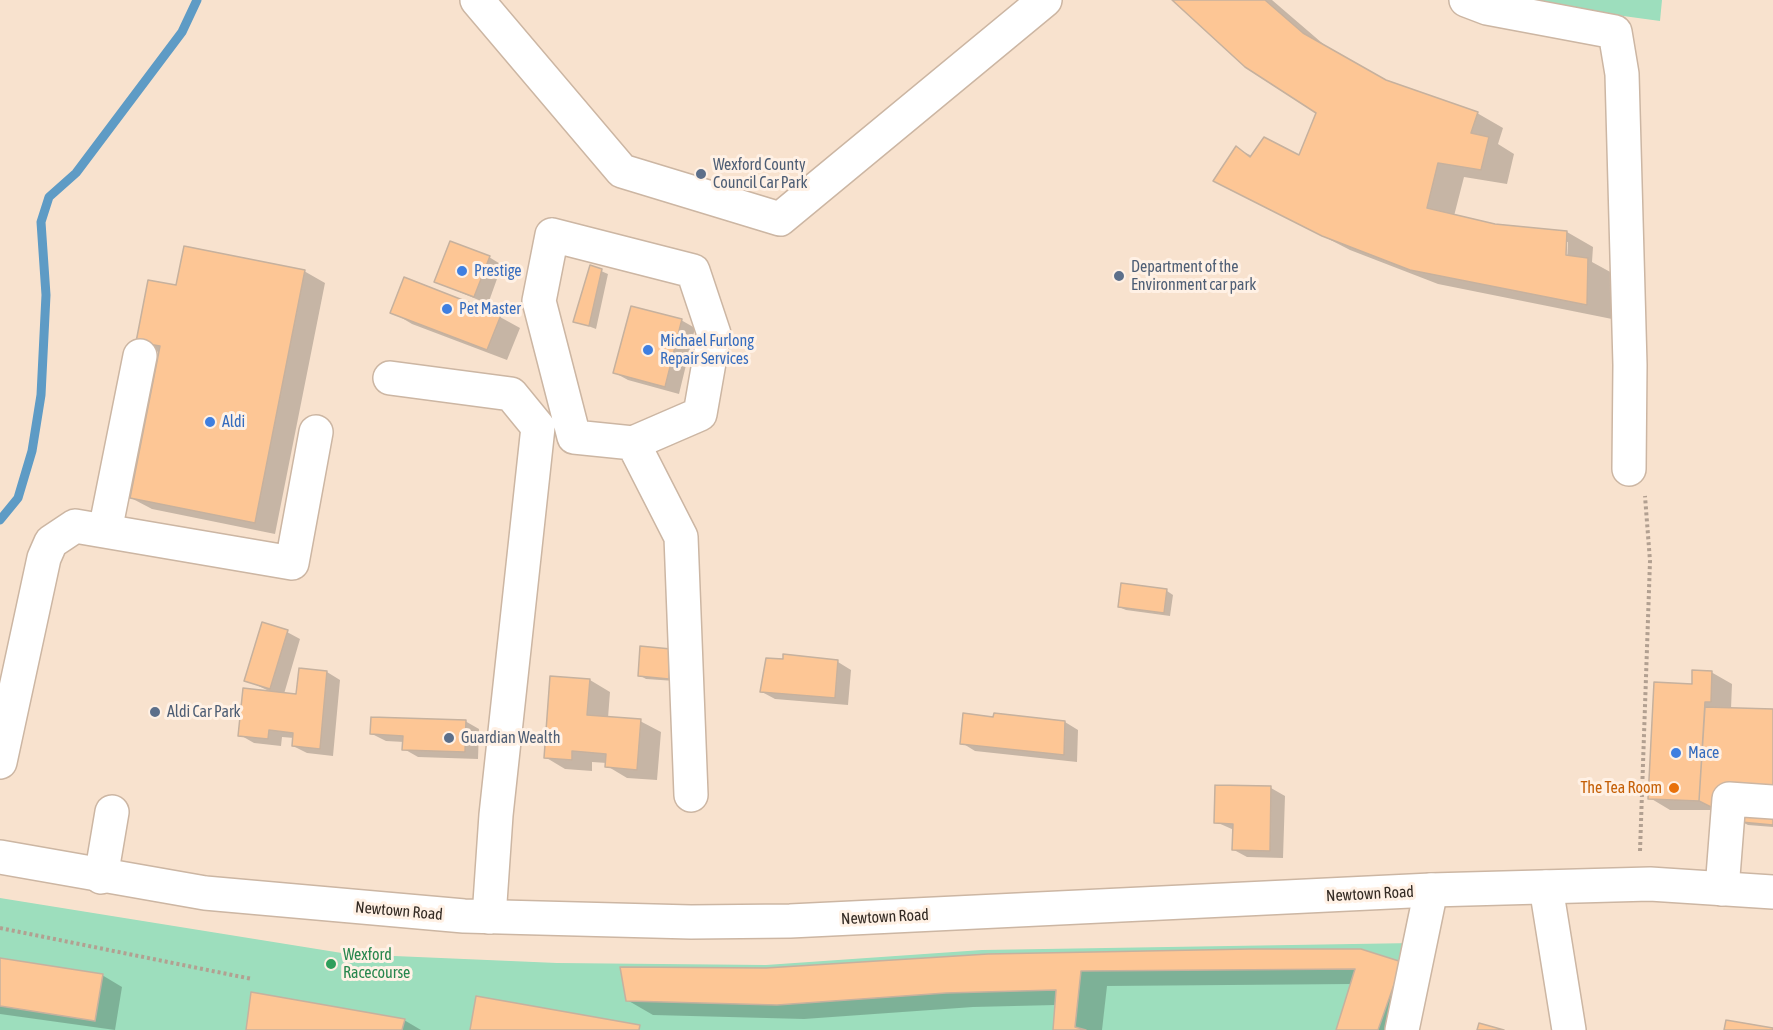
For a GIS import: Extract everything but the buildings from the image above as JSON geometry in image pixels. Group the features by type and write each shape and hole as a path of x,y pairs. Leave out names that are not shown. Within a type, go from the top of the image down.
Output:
{"main road":[{"path":"477,0 622,171 780,219 1045,0"},
{"path":"1466,0 1487,8 1615,32 1622,74 1630,365 1629,469"},
{"path":"552,235 693,271 714,334 699,414 633,444 574,437 539,301 552,235"},
{"path":"105,531 140,356"},
{"path":"390,378 511,394 538,427 496,815 489,917"},
{"path":"0,762 44,558 51,542 75,525 292,563 316,432"},
{"path":"633,444 681,537 691,795"},
{"path":"1722,889 1729,799 1773,802"},
{"path":"101,877 112,812"},
{"name":"Newtown Road","path":"0,857 101,877 205,893 489,917 691,922 790,921 1431,890 1638,885 1773,892"},
{"path":"1546,887 1569,1030"},
{"path":"1402,1030 1431,890"}],"path":[{"path":"1629,469 1645,495 1650,561 1638,885"},
{"path":"0,928 252,979"}],"green space":[{"path":"1506,0 1662,0 1660,21"},
{"name":"Wexford Racecourse","path":"0,898 348,954 557,963 766,965 982,950 1415,943 1396,1030 0,1030"}],"waterway":[{"path":"0,520 18,498 32,451 41,395 46,295 41,222 49,197 76,173 182,32 197,0"}],"place":[{"name":"Wexford County Council Car Park","path":"701,174"},
{"name":"Prestige","path":"462,271"},
{"name":"Department of the Environment car park","path":"1119,276"},
{"name":"Pet Master","path":"447,309"},
{"name":"Michael Furlong Repair Services","path":"648,350"},
{"name":"Aldi","path":"210,422"},
{"name":"Aldi Car Park","path":"155,712"},
{"name":"Guardian Wealth","path":"449,738"},
{"name":"Mace","path":"1676,753"},
{"name":"The Tea Room","path":"1674,788"},
{"name":"Wexford Racecourse","path":"331,964"}]}
